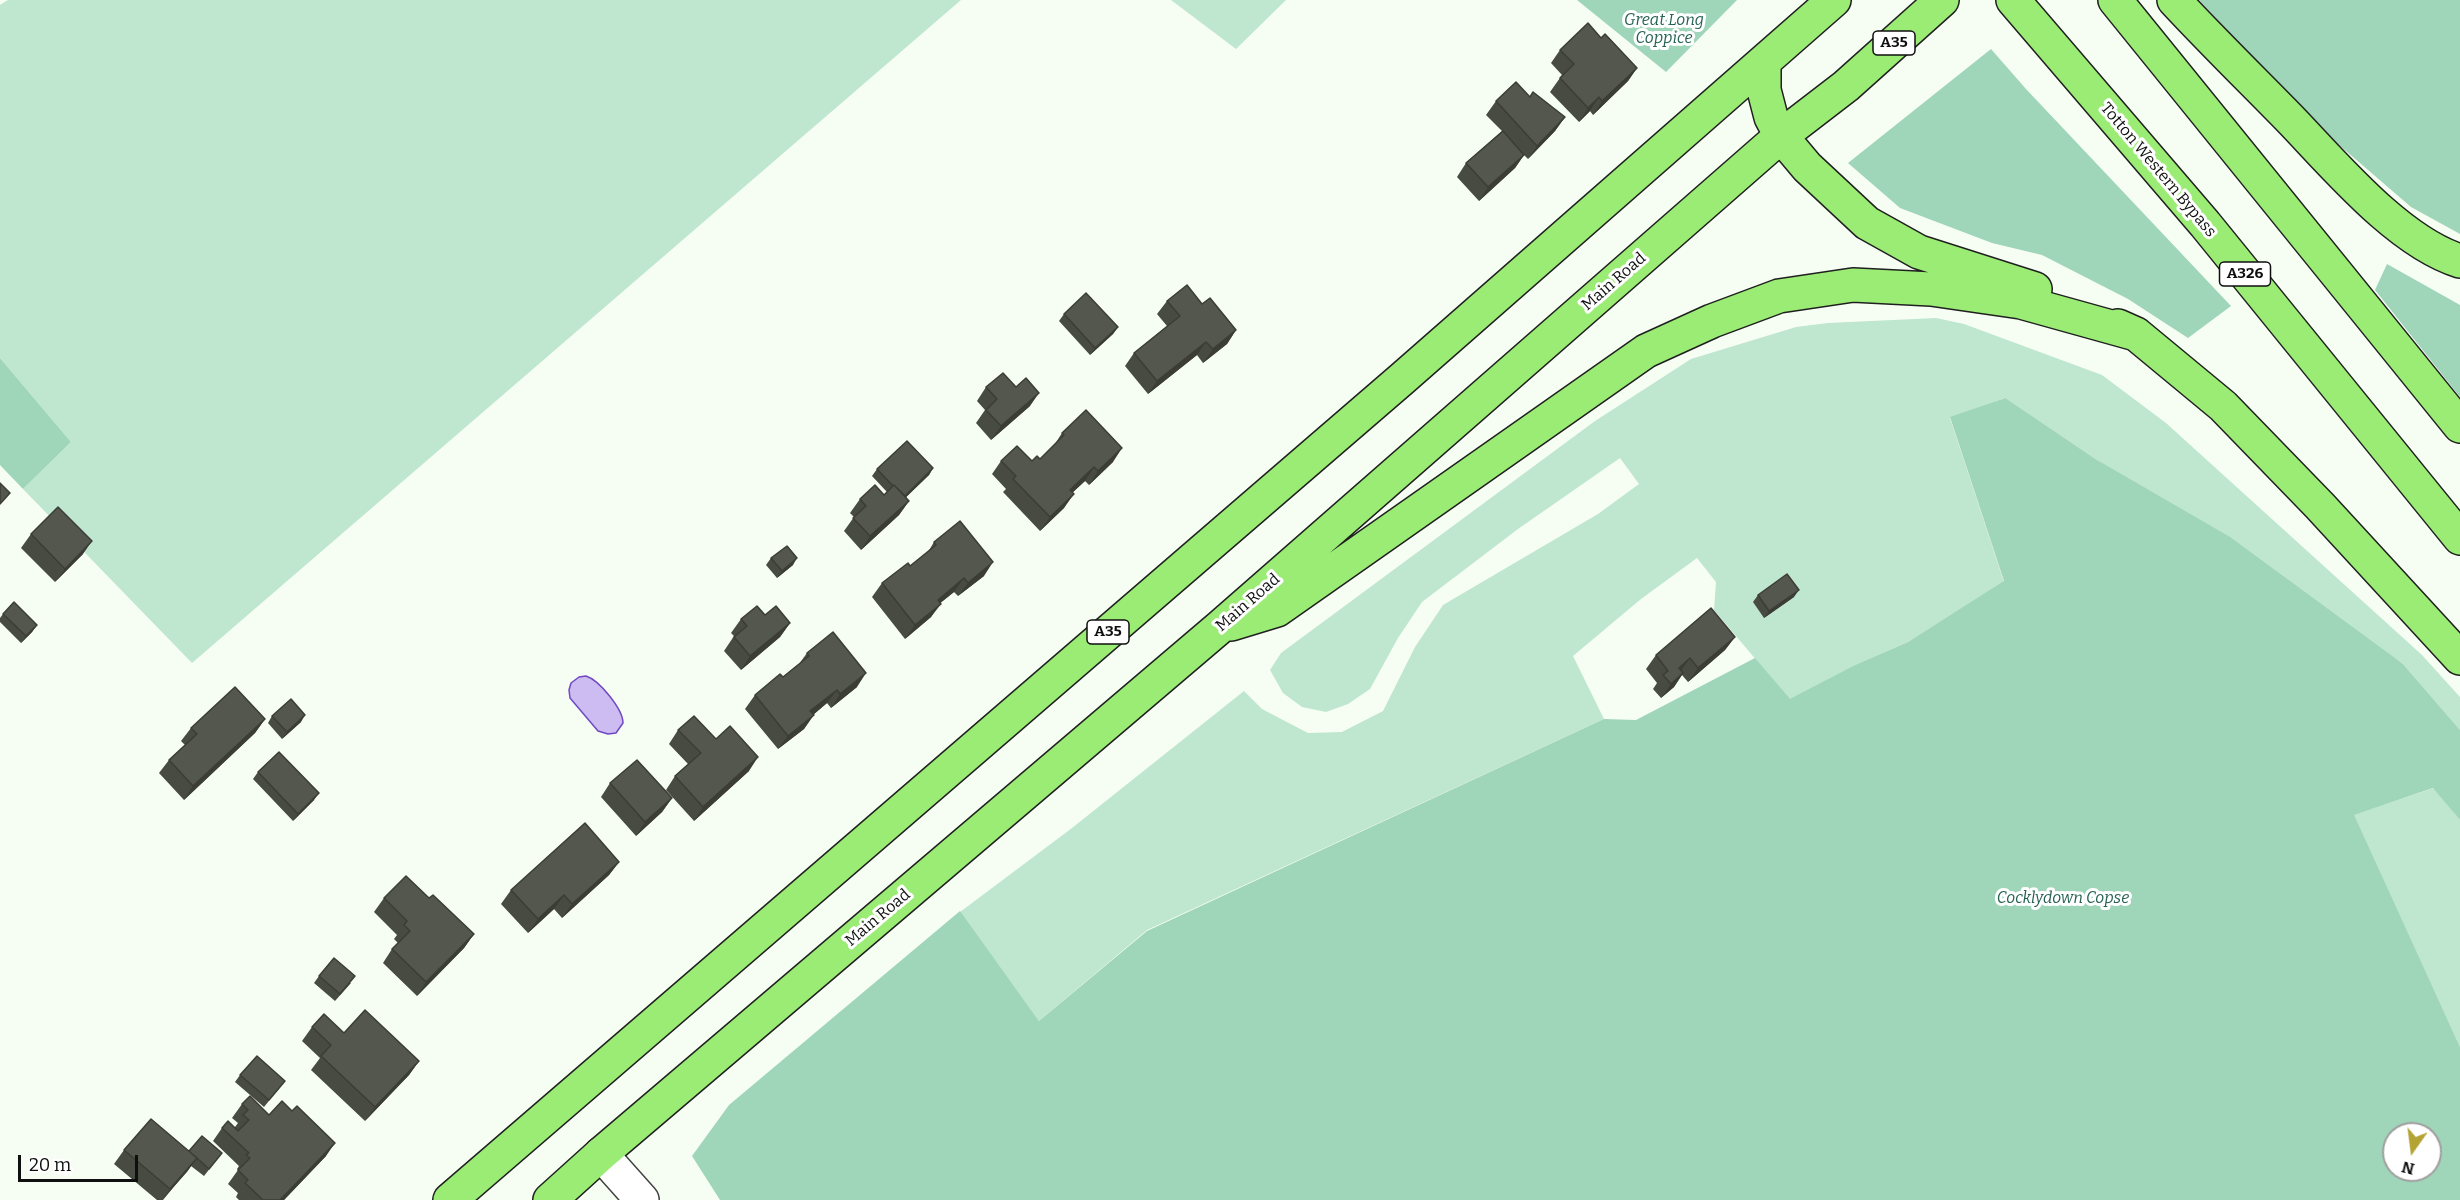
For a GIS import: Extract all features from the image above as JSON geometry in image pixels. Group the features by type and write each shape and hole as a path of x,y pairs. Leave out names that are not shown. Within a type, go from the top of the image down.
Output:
{"main road":[{"name":"A35","path":"450,1200 1376,402 1834,0"},
{"name":"Main Road","path":"550,1200 601,1154 1220,627 1781,136 1846,86 1942,0"},
{"path":"1846,86 1967,0"},
{"name":"Totton Western Bypass","path":"2013,0 2205,224 2460,538"},
{"path":"2115,0 2460,426"},
{"path":"2174,0 2365,196 2413,236 2450,258 2460,261"},
{"path":"1764,63 1764,90 1771,117 1781,136 1807,167 1867,223 1919,252 1996,275 2062,299 2136,334 2223,406 2320,506 2460,657"},
{"path":"1220,627 1277,610 1646,351 1712,321 1779,296 1853,285 1931,289 2021,302 2136,334"}],"street":[{"path":"601,1154 642,1200"}],"green space":[{"path":"8,0 961,0 192,663 23,489 71,442 0,358 0,5"},
{"path":"1171,0 1286,0 1236,49"},
{"name":"Great Long Coppice","path":"1577,0 1737,0 1666,72"},
{"path":"2199,0 2460,0 2460,234 2411,207 2310,120"},
{"path":"1991,49 2231,306 2188,338 2128,299 2042,255 1992,243 1900,208 1848,163"},
{"path":"2387,264 2460,305 2460,397 2375,290"},
{"path":"1936,318 1964,324 2102,375 2166,423 2422,655 2460,697 2460,730 2403,664 2004,398 1950,418 2004,582 1908,642 1855,665 1790,700 1714,610 1716,582 1697,558 1641,599 1573,656 1604,719 1147,930 1039,1021 960,912 1072,828 1244,691 1262,709 1308,733 1342,732 1383,711 1415,647 1443,605 1598,514 1639,484 1620,458 1518,529 1422,602 1398,638 1370,689 1348,704 1326,712 1302,707 1283,693 1270,670 1281,653 1595,421 1691,359 1796,327 1828,323"},
{"path":"0,358 71,442 23,489 0,465"},
{"name":"Cocklydown Copse","path":"2005,398 2097,460 2230,537 2403,664 2460,730 2460,820 2433,788 2354,815 2460,1047 2460,1200 720,1200 692,1156 729,1105 960,911 1039,1021 1147,931 1604,719 1636,720 1755,658 1790,699 1855,665 1908,642 2004,581 1950,417"},
{"path":"2434,788 2460,820 2460,1047 2353,815"}],"shaded area":[{"path":"586,676 603,689 619,710 623,723 616,733 608,734 598,731 570,698 571,683 579,677"}],"building":[{"path":"1588,23 1601,38 1605,34 1637,68 1602,101 1599,97 1588,108 1560,78 1574,64 1560,50"},
{"path":"1516,82 1530,97 1533,92 1565,117 1537,146 1496,101"},
{"path":"1503,131 1524,155 1488,187 1466,163"},
{"path":"1187,285 1202,304 1210,298 1236,330 1213,349 1206,342 1157,381 1134,353 1180,316 1167,301"},
{"path":"1086,293 1118,327 1095,348 1064,314"},
{"path":"1003,373 1016,387 1026,378 1039,393 1001,426 986,410 997,399 986,387"},
{"path":"1086,410 1122,448 1098,471 1094,467 1070,490 1074,494 1050,517 1013,479 1016,476 1001,461 1017,446 1032,461 1037,456 1040,459"},
{"path":"907,441 933,468 905,496 877,469"},
{"path":"0,483 10,493 0,504"},
{"path":"875,485 884,495 894,485 909,501 870,536 853,518 866,506 860,499"},
{"path":"58,507 92,541 65,569 31,534"},
{"path":"960,521 993,562 968,583 964,578 938,600 941,604 915,625 882,583 908,563 910,566"},
{"path":"787,546 797,558 782,571 771,558"},
{"path":"1787,574 1799,590 1769,611 1758,595"},
{"path":"14,602 37,625 26,636 3,614"},
{"path":"757,606 765,615 776,606 790,623 750,656 734,637 747,626 741,619"},
{"path":"1711,608 1735,637 1698,668 1690,658 1679,668 1683,673 1671,684 1663,675 1668,671 1656,655"},
{"path":"833,632 866,673 840,694 837,690 810,711 814,715 788,736 755,695 780,674 783,677 809,656 807,653"},
{"path":"235,687 265,719 193,786 169,760 197,734 191,728"},
{"path":"291,699 305,715 287,732 272,716"},
{"path":"694,716 716,739 730,726 758,757 703,807 675,776 701,753 678,730"},
{"path":"279,752 319,793 298,814 258,772"},
{"path":"637,760 672,798 645,822 610,783"},
{"path":"585,823 619,862 572,904 564,895 538,919 511,890"},
{"path":"406,876 429,898 433,895 474,934 426,982 392,949 410,931 404,925 407,921 384,898"},
{"path":"334,958 355,976 340,994 319,976"},
{"path":"365,1010 419,1061 375,1107 321,1056 331,1045 312,1027 324,1014 344,1033"},
{"path":"257,1056 285,1081 269,1100 240,1075"},
{"path":"250,1096 269,1115 282,1101 292,1111 297,1106 335,1143 280,1200 263,1200 245,1183 248,1180 238,1170 250,1158 246,1155 249,1153 222,1128 228,1121 238,1131 249,1120 243,1115 248,1110 242,1104"},
{"path":"151,1119 197,1158 170,1189 124,1150"},
{"path":"202,1136 222,1153 209,1169 189,1151"}]}
